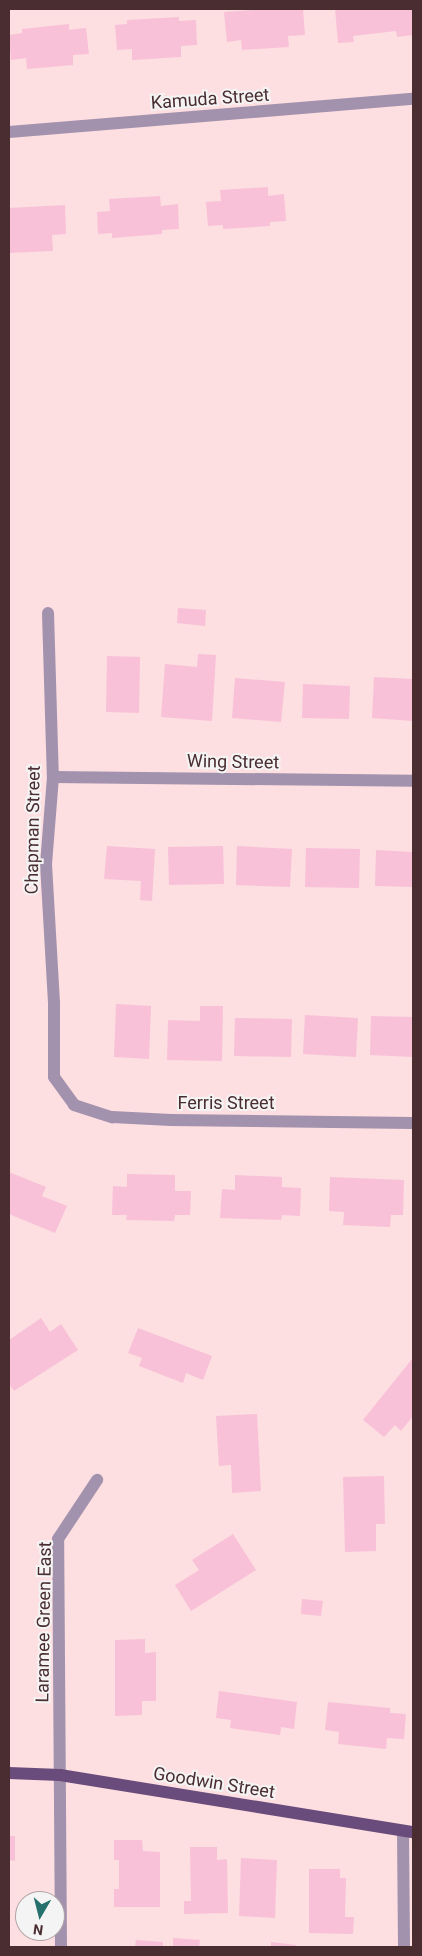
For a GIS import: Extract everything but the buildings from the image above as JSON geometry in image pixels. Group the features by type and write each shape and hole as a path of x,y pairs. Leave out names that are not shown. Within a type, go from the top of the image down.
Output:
{"main road":[{"name":"Goodwin Street","path":"9,1773 60,1775 408,1831"}],"street":[{"name":"Kamuda Street","path":"9,132 413,99"},
{"name":"Chapman Street","path":"48,613 53,776 46,864 54,1003 54,1077"},
{"name":"Wing Street","path":"53,776 413,781"},
{"name":"Ferris Street","path":"54,1077 74,1105 112,1117 171,1120 413,1123"},
{"name":"Laramee Green East","path":"61,1947 58,1540 97,1480"},
{"path":"404,1947 408,1831"}]}
